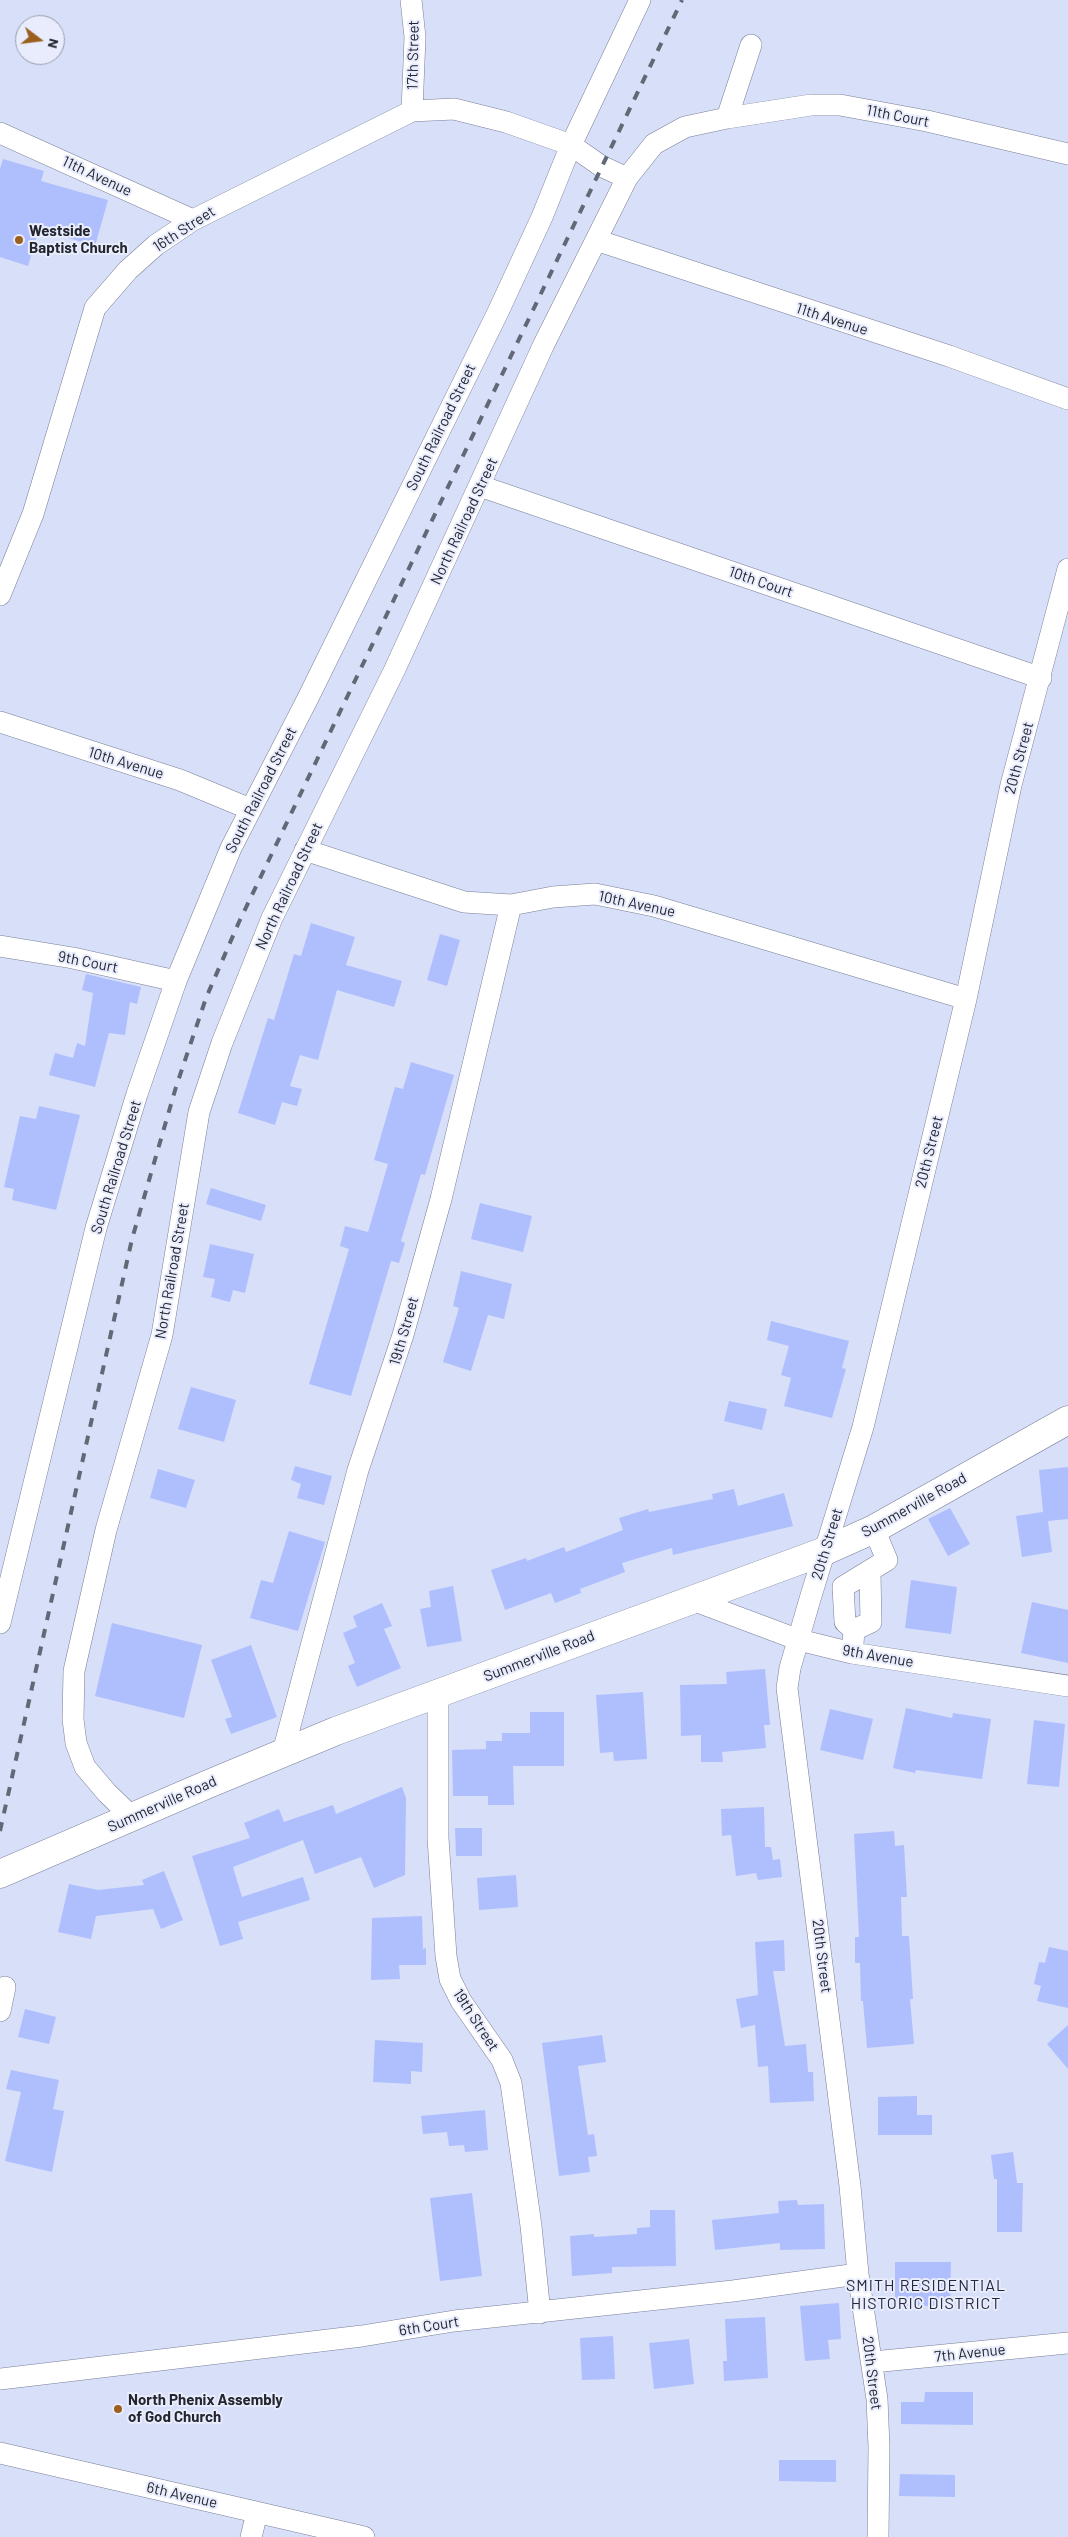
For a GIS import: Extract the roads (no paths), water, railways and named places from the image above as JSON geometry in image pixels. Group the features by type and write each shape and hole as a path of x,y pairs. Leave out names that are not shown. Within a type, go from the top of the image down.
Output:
{"main road":[{"name":"Summerville Road","path":"0,1874 52,1854 132,1817 284,1752 604,1631 695,1600 825,1551 874,1529 1068,1420"}],"street":[{"name":"17th Street","path":"411,0 415,37 412,111"},
{"name":"South Railroad Street","path":"0,1623 96,1228 137,1094 176,981 231,848 308,698 498,312 539,224 571,145 640,0"},
{"path":"726,118 751,45"},
{"name":"11th Court","path":"726,118 811,105 840,105 927,121 1068,154"},
{"name":"16th Street","path":"0,595 4,575 33,514 95,308 128,270 156,245 193,220 412,111 454,109 506,122 571,145"},
{"name":"North Railroad Street","path":"132,1817 107,1793 85,1767 76,1743 73,1719 74,1671 106,1530 162,1335 199,1112 222,1043 272,918 394,671 544,344 627,178 654,144 685,127 726,118"},
{"name":"11th Avenue","path":"0,133 193,220"},
{"path":"571,145 601,166 627,178"},
{"name":"11th Avenue","path":"596,240 949,356 1068,399"},
{"name":"10th Court","path":"480,486 1041,678"},
{"name":"20th Street","path":"878,2537 879,2447 873,2362 858,2274 850,2186 787,1688 790,1668 863,1427 966,1000 997,846 1068,570"},
{"name":"10th Avenue","path":"0,722 180,780 250,809"},
{"name":"10th Avenue","path":"305,850 464,902 511,905 553,897 595,894 654,906 966,1000"},
{"name":"19th Street","path":"284,1752 358,1470 403,1335 441,1198 511,905"},
{"name":"9th Court","path":"0,946 73,958 176,981"},
{"path":"852,1653 854,1630 871,1622 870,1573 887,1560 874,1529"},
{"name":"9th Avenue","path":"695,1600 799,1640 852,1653 1068,1686"},
{"name":"19th Street","path":"438,1695 438,1838 446,1956 450,1979 462,2001 502,2060 511,2082 531,2226 540,2313"},
{"path":"0,2011 5,1987"},
{"name":"6th Court","path":"0,2379 362,2336 454,2321 725,2292 858,2274"},
{"name":"7th Avenue","path":"873,2362 1068,2343"},
{"name":"6th Avenue","path":"0,2453 364,2537"},
{"path":"251,2537 257,2513"}],"railway":[{"path":"0,1831 132,1239 176,1087 206,998 239,922 682,0"}],"place":[{"name":"Westside Baptist Church","path":"19,240"},
{"name":"North Phenix Assembly of God Church","path":"118,2409"}],"district":[{"name":"SMITH RESIDENTIAL HISTORIC DISTRICT","path":"926,2295"}]}
